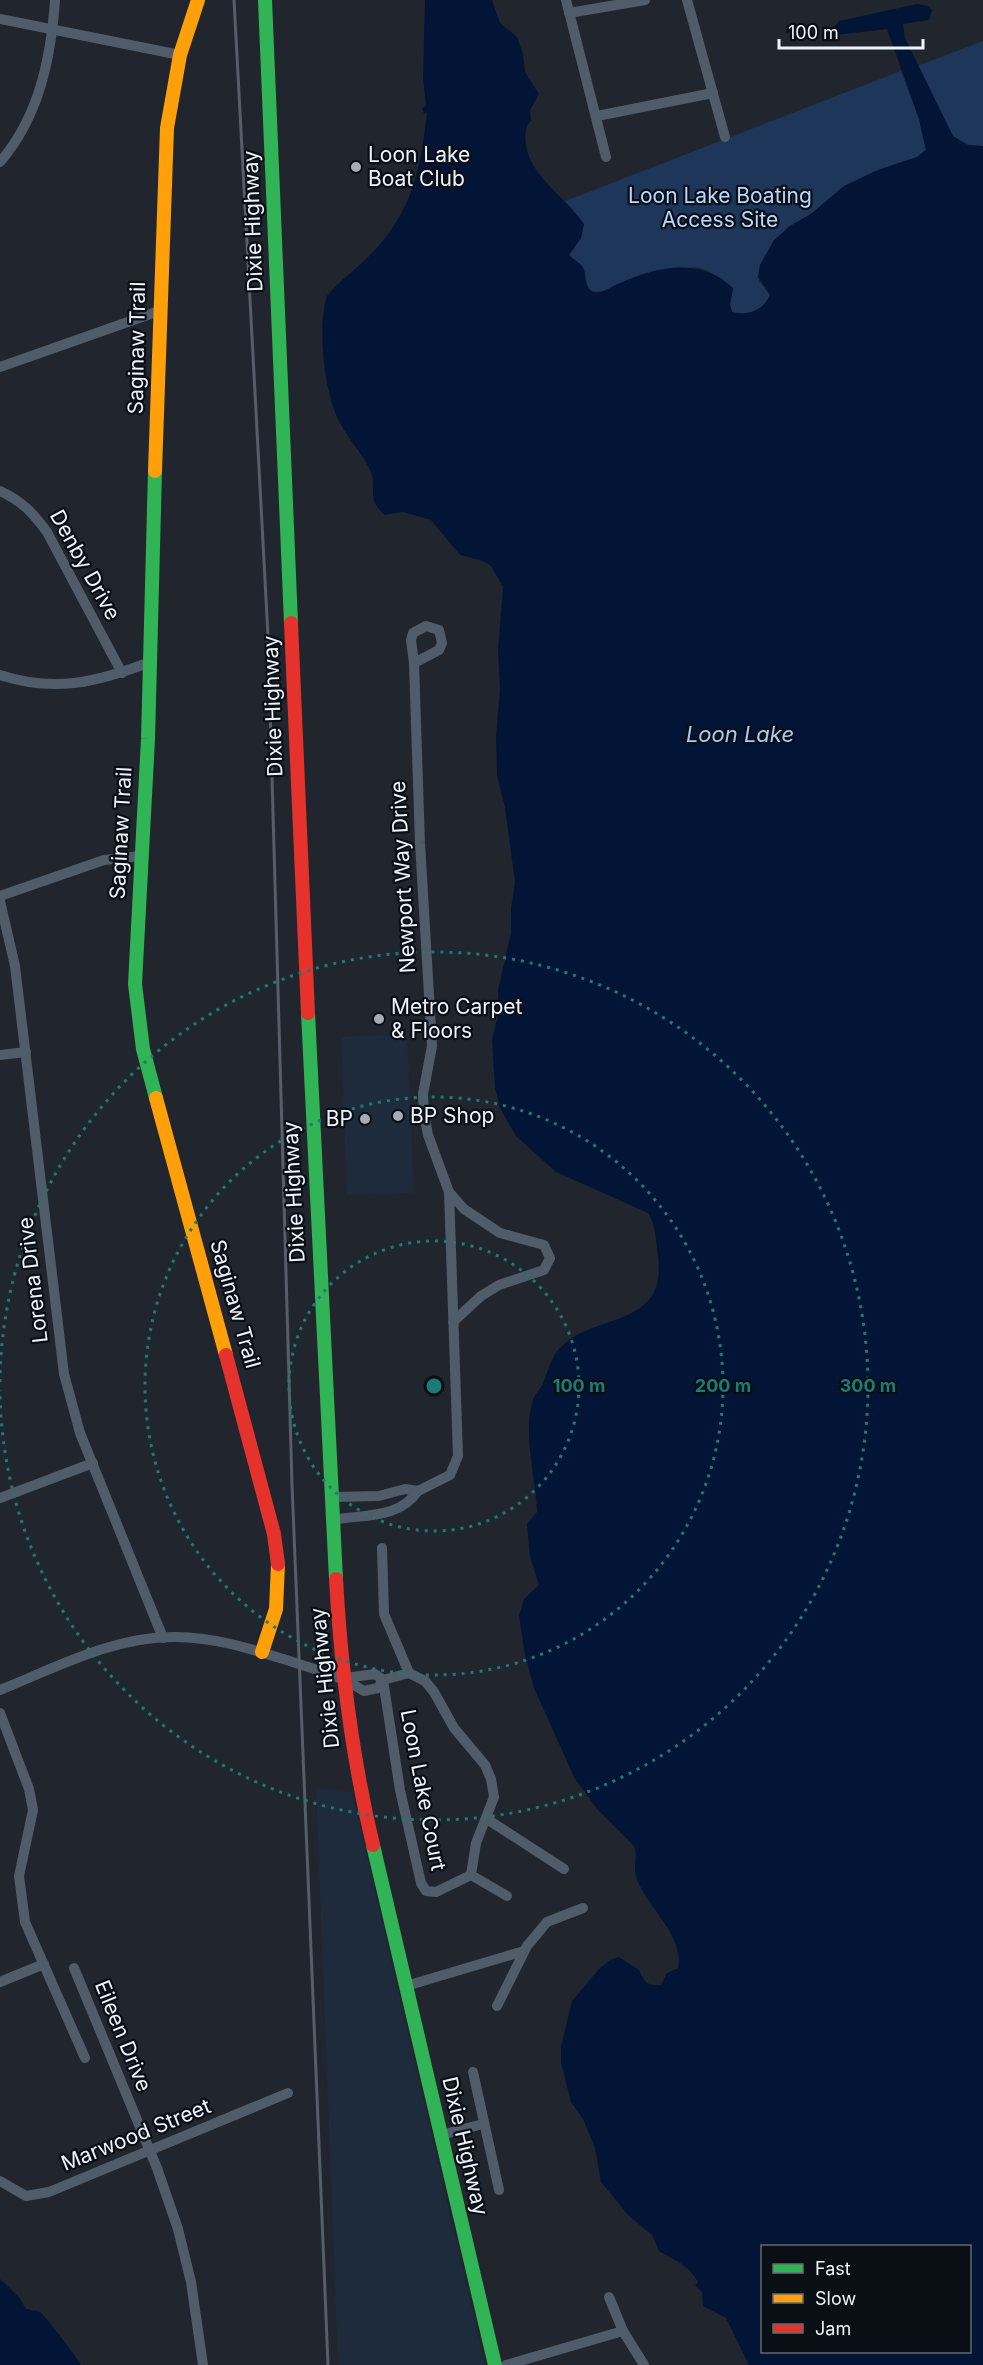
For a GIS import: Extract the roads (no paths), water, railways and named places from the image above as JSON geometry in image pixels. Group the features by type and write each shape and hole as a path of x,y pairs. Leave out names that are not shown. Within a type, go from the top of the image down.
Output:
{"main road":[{"name":"Saginaw Trail","path":"198,0 180,55 167,128 159,311 150,662 135,984 138,1024 255,1455 278,1555 279,1601 270,1637 262,1652"},
{"name":"Dixie Highway","path":"266,0 314,1165 339,1633 351,1735 362,1798 495,2365"}],"street":[{"path":"0,162 10,151 37,102 53,28 56,0"},
{"path":"566,0 606,157"},
{"path":"569,13 645,0"},
{"path":"687,0 725,137"},
{"path":"0,19 180,55"},
{"path":"597,116 713,93"},
{"path":"0,367 159,311"},
{"name":"Denby Drive","path":"0,491 17,499 32,511 47,532 122,673"},
{"path":"0,675 30,684 56,685 96,681 150,662"},
{"name":"Newport Way Drive","path":"333,1520 395,1511 410,1503 418,1491 450,1475 458,1456 449,1191 428,1135 424,1114 423,1094 432,1036 420,843 414,663"},
{"path":"0,897 88,864 141,855"},
{"name":"Lorena Drive","path":"0,901 15,966 64,1374 80,1433 163,1638"},
{"path":"0,1055 26,1053"},
{"name":"Newport Way Drive","path":"449,1191 464,1209 500,1233 544,1245 550,1258 544,1270 499,1285 481,1296 453,1322"},
{"path":"0,1498 93,1463"},
{"name":"Newport Way Drive","path":"332,1497 379,1496 405,1489 418,1491"},
{"path":"381,1548 384,1614 409,1673 425,1681 434,1692 454,1728 485,1765 494,1797 476,1843 471,1875 507,1896"},
{"path":"0,1690 108,1648 163,1638 218,1640 345,1678 364,1690 378,1688 383,1680 409,1673"},
{"path":"345,1678 375,1674 383,1680"},
{"name":"Loon Lake Court","path":"383,1680 400,1790 423,1888 431,1893 436,1892 471,1875"},
{"path":"0,1713 29,1789 33,1810 19,1876 25,1922 85,2058"},
{"path":"487,1819 564,1869"},
{"path":"497,2006 524,1951 547,1922 583,1908"},
{"path":"406,1986 524,1951"},
{"path":"0,1982 44,1964"},
{"name":"Eileen Drive","path":"74,1968 184,2247 197,2318 202,2365"},
{"path":"473,2072 499,2190"},
{"name":"Marwood Street","path":"0,2181 20,2194 37,2196 288,2093"},
{"path":"441,2135 483,2124"},
{"path":"609,2297 623,2331 644,2365"},
{"path":"506,2365 623,2331"}],"water":[{"name":"Loon Lake","path":"425,0 492,0 500,23 517,37 523,54 525,72 539,94 530,110 531,121 527,125 525,141 528,155 544,179 584,224 581,238 569,255 583,267 588,288 594,292 601,292 649,272 693,268 721,278 733,288 730,304 732,312 738,313 754,311 763,305 770,295 758,277 760,265 774,240 790,226 811,214 844,186 878,170 917,157 926,150 919,119 887,29 835,35 833,29 839,21 917,4 928,6 932,10 929,20 903,24 905,38 953,136 968,145 983,146 983,2365 749,2365 726,2318 703,2306 702,2292 695,2285 698,2283 691,2272 659,2251 652,2235 628,2215 601,2182 595,2148 583,2119 571,2102 561,2063 561,2047 572,2001 599,1969 610,1960 619,1957 639,1970 647,1982 652,1985 661,1985 667,1973 678,1968 678,1956 671,1934 643,1892 636,1877 634,1846 598,1810 575,1779 534,1688 525,1655 519,1616 524,1599 539,1585 530,1557 527,1524 537,1512 529,1444 530,1416 533,1400 543,1384 553,1358 566,1343 582,1333 636,1310 650,1299 657,1282 658,1257 654,1228 648,1213 556,1172 516,1136 500,1108 495,1088 492,1040 498,1015 498,990 511,933 511,908 515,883 505,807 497,776 496,737 500,690 498,651 503,587 491,566 483,561 460,555 431,520 403,512 385,515 379,509 373,498 370,470 340,423 334,410 326,378 322,342 327,296 382,242 404,208 417,173 427,113 424,114 422,108 426,106 423,78"},
{"path":"0,2279 19,2297 26,2309 38,2311 43,2315 81,2365 0,2365"}],"railway":[{"path":"234,0 268,636 292,1485 328,2365"}],"place":[{"name":"Loon Lake Boat Club","path":"356,167"},
{"name":"Metro Carpet & Floors","path":"379,1019"},
{"name":"BP Shop","path":"398,1116"},
{"name":"BP","path":"365,1119"}],"park label":[{"name":"Loon Lake Boating Access Site","path":"720,208"}]}
